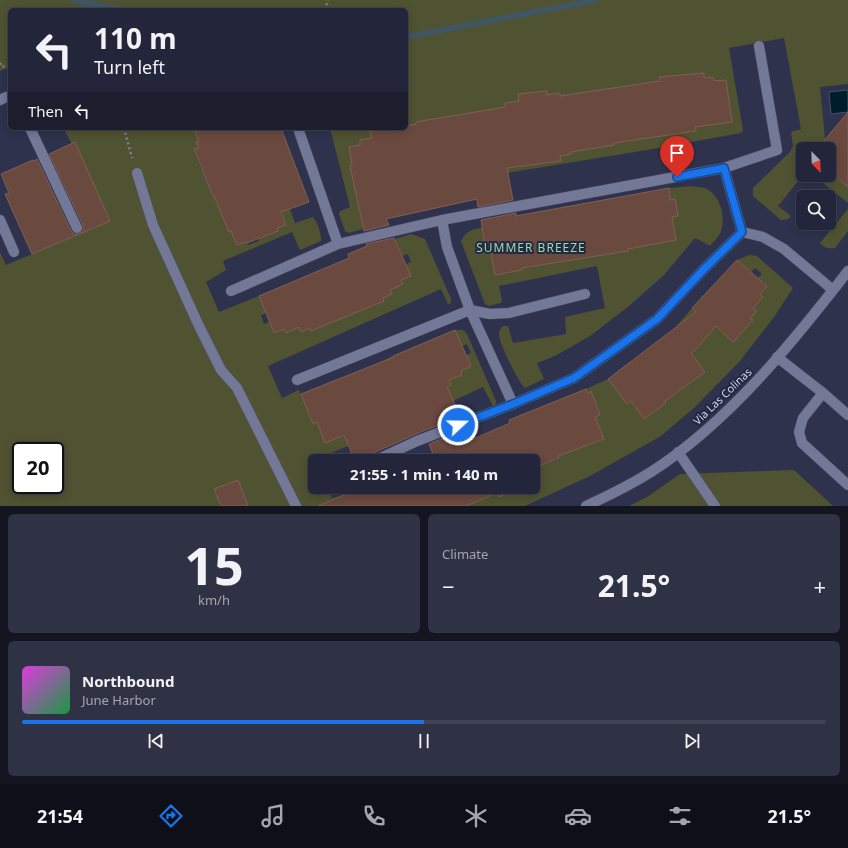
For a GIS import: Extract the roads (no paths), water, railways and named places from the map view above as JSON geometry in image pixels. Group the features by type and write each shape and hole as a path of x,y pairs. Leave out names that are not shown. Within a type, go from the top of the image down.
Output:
{"street":[{"path":"231,291 338,244 442,220 724,168 776,150 759,46"},
{"path":"31,130 77,228"},
{"path":"299,131 338,244"},
{"path":"724,168 742,232"},
{"path":"136,173 153,225 198,326 221,370 237,388 296,506"},
{"path":"0,220 14,252"},
{"path":"442,220 447,247 470,310 513,404"},
{"path":"742,232 762,237 784,249 833,290"},
{"path":"389,454 417,441 513,404 574,378 657,319 704,269 742,232"},
{"name":"Via Las Colinas","path":"586,506 651,472 689,444 725,412 776,357 848,271"},
{"path":"297,380 470,310 490,314 509,314 585,294"},
{"path":"776,357 823,393 848,415"},
{"path":"823,393 803,418 799,432 802,443 848,484"},
{"path":"678,452 715,506"}],"water":[{"path":"848,90 848,112 831,114 829,92"}],"waterway":[{"path":"74,0 111,8"},
{"path":"408,36 596,0"}],"district":[{"name":"SUMMER BREEZE","path":"531,247"}]}
